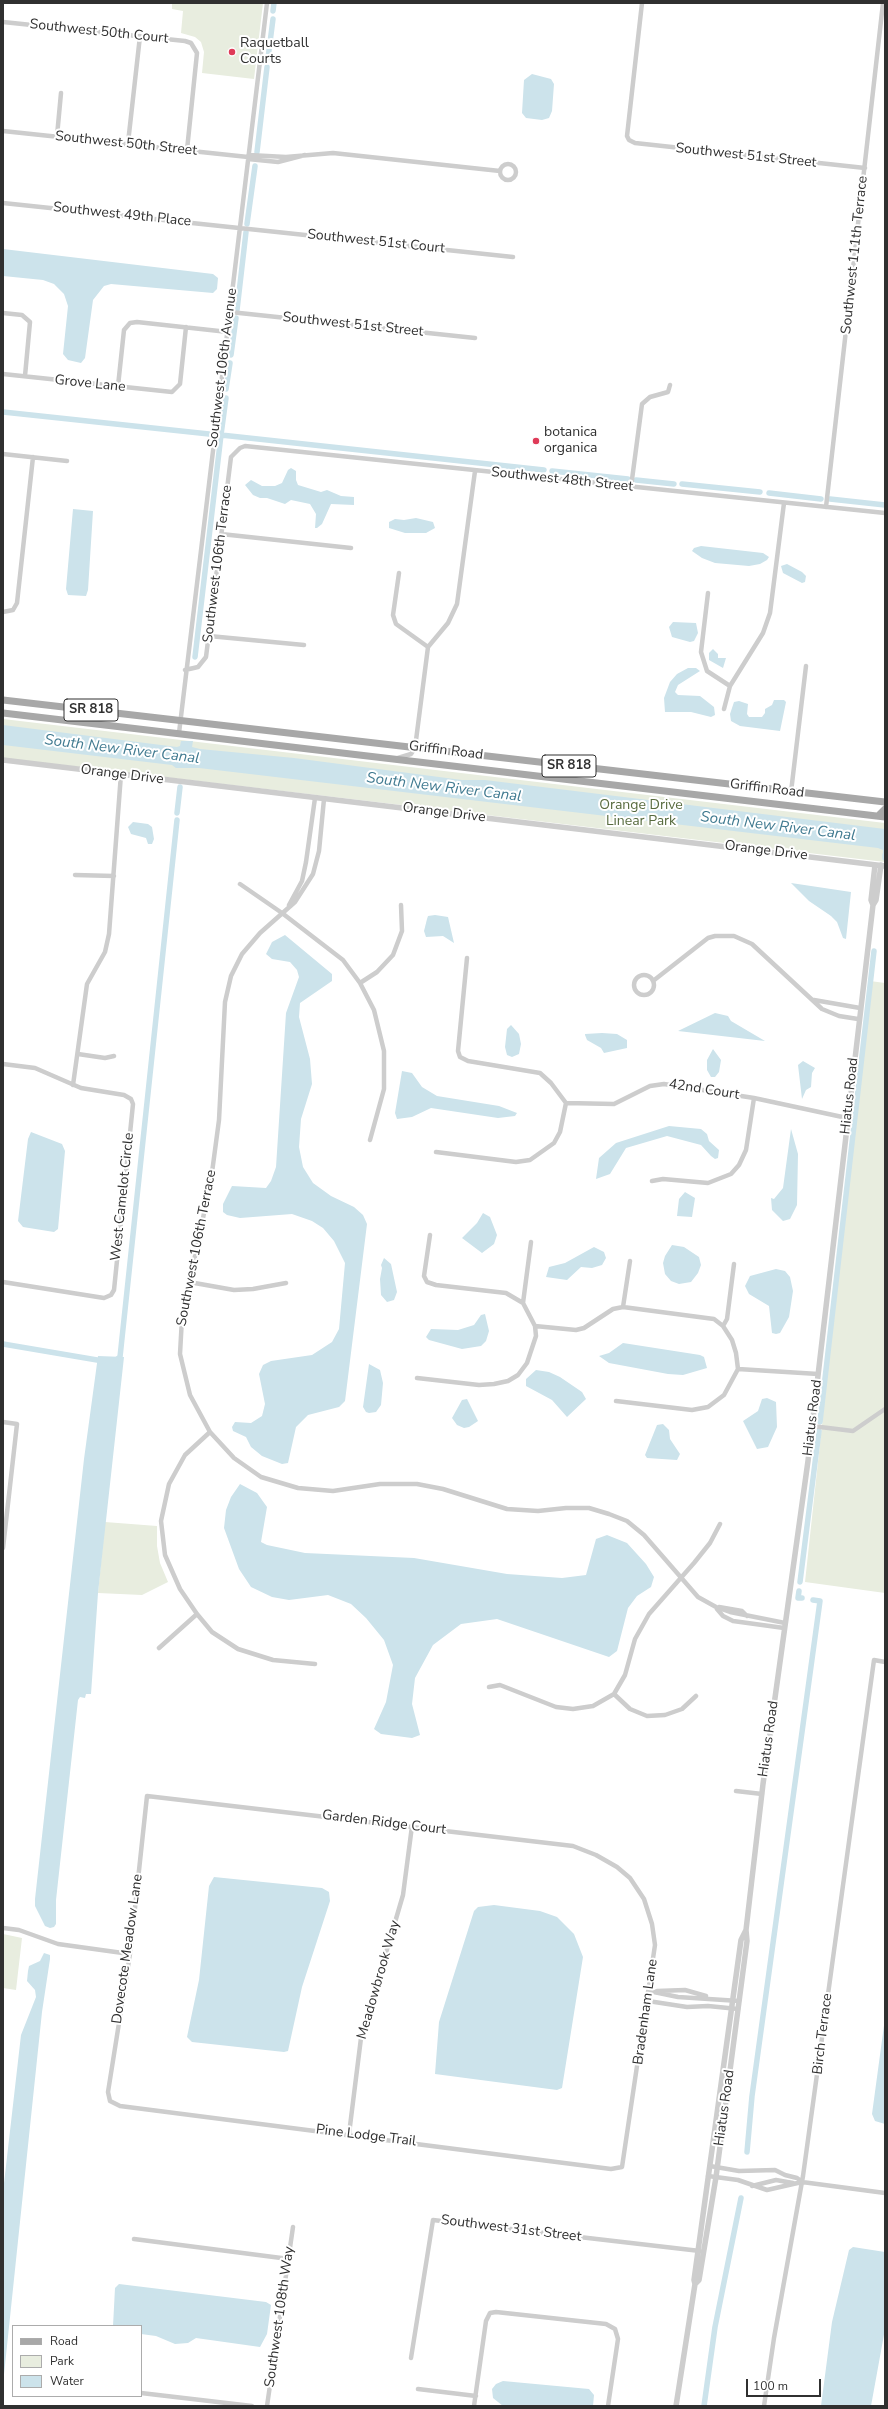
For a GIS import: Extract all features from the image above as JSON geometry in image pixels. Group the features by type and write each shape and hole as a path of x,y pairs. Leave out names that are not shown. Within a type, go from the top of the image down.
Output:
{"main road":[{"name":"Griffin Road","path":"3,700 885,802"},
{"name":"Griffin Road","path":"3,713 882,816"},
{"path":"882,816 885,809"}],"street":[{"name":"Southwest 106th Avenue","path":"179,733 185,670 228,332 267,3"},
{"name":"Southwest 51st Street","path":"642,3 627,136 629,140 635,144 865,168"},
{"name":"Southwest 111th Terrace","path":"826,507 883,3"},
{"name":"Southwest 50th Court","path":"3,22 185,41 194,45 197,53 187,150"},
{"path":"128,143 140,36"},
{"path":"57,136 61,93"},
{"name":"Southwest 50th Street","path":"3,131 128,143 278,162 296,159 307,155 333,153 500,171"},
{"name":"Southwest 49th Place","path":"3,202 240,227"},
{"name":"Southwest 51st Court","path":"240,227 513,257"},
{"path":"3,312 21,314 28,319 30,327 25,376"},
{"name":"Southwest 51st Street","path":"230,312 475,338"},
{"path":"118,386 124,330 130,323 137,322 228,332"},
{"name":"Grove Lane","path":"3,374 167,392 177,389 180,382 186,327"},
{"path":"631,487 642,404 650,397 668,392 670,385"},
{"name":"Southwest 48th Street","path":"240,448 255,446 475,471 885,513"},
{"name":"Southwest 106th Terrace","path":"185,670 198,667 204,660 209,636 231,457 240,448"},
{"path":"3,454 67,461"},
{"path":"3,612 15,611 17,603 32,457"},
{"path":"396,758 411,754 415,748 428,648 448,623 457,604 475,471"},
{"path":"724,709 730,686 763,633 770,613 784,503"},
{"path":"221,534 351,548"},
{"path":"399,573 393,615 396,624 428,648"},
{"path":"708,593 701,652 707,671 730,686"},
{"path":"209,636 304,645"},
{"path":"791,792 806,666"},
{"name":"Orange Drive","path":"3,760 880,865"},
{"path":"3,1064 35,1068 73,1085 87,984 105,952 109,934 121,774"},
{"name":"Southwest 106th Terrace","path":"287,909 302,880 309,849 315,798"},
{"name":"Southwest 106th Terrace","path":"324,799 317,864 300,896 260,933 242,954 231,976 225,1002 219,1120 211,1180 188,1282 182,1318 180,1354 190,1395 210,1432 234,1458 261,1477 298,1488 333,1491 380,1484 416,1484 443,1489 508,1510 538,1511 566,1508 589,1508 627,1521 644,1535 698,1597 716,1607"},
{"name":"Hiatus Road","path":"701,2251 716,2177 736,2000 747,1940 746,1930 762,1794 812,1426 858,1019 873,905 876,900 880,865"},
{"path":"75,875 114,876"},
{"path":"240,884 282,913 343,960 360,983 374,1010 384,1051 384,1089 370,1140"},
{"path":"360,983 377,972 393,955 402,931 401,905"},
{"path":"653,981 708,938 715,936 734,936 752,944 822,1009 829,1013 858,1019"},
{"path":"436,1152 516,1162 530,1160 542,1153 554,1143 560,1132 566,1103 551,1083 540,1073 468,1061 460,1057 458,1051 467,958"},
{"path":"642,976 648,977 653,981 654,987 649,994 643,995 636,990 636,980 642,976"},
{"path":"814,1000 860,1008"},
{"path":"78,1054 105,1058 114,1056"},
{"name":"42nd Court","path":"566,1103 614,1104 650,1086 664,1084 754,1098 847,1118"},
{"name":"West Camelot Circle","path":"3,1282 104,1298 111,1295 115,1282 132,1111 131,1099 124,1095 97,1092 73,1085"},
{"path":"652,1181 663,1179 708,1183 731,1174 739,1164 746,1150 754,1098"},
{"path":"417,1378 479,1385 494,1384 508,1380 518,1375 528,1363 536,1336 535,1326 523,1303 506,1293 436,1285 428,1282 424,1276 430,1235"},
{"path":"523,1303 531,1242"},
{"path":"623,1306 630,1261"},
{"path":"723,1326 727,1319 734,1264"},
{"path":"188,1282 234,1290 253,1290 286,1284"},
{"path":"535,1326 576,1330 584,1328 613,1309 623,1306 714,1319 723,1326 734,1346 738,1369 724,1396 708,1407 692,1410 616,1401"},
{"path":"738,1369 818,1374"},
{"path":"812,1426 853,1431 885,1409"},
{"path":"3,1422 17,1424 3,1548"},
{"path":"210,1432 181,1460 169,1484 161,1521 165,1555 180,1589 197,1614 212,1632 238,1649 272,1660 315,1664"},
{"path":"489,1687 500,1686 556,1707 573,1709 593,1706 614,1694 625,1675 638,1633 649,1614 710,1543 720,1524"},
{"path":"716,1607 723,1616 733,1621 785,1626"},
{"path":"716,1607 785,1626"},
{"path":"160,1648 197,1614"},
{"name":"Birch Terrace","path":"764,2406 774,2338 802,2182 874,1660 885,1662"},
{"path":"614,1694 630,1709 646,1716 665,1715 682,1709 696,1696"},
{"path":"736,1791 762,1794"},
{"name":"Garden Ridge Court","path":"147,1796 573,1846 596,1855 617,1867"},
{"name":"Dovecote Meadow Lane","path":"110,2101 108,2092 130,1954 147,1796"},
{"name":"Meadowbrook Way","path":"349,2134 361,2038 403,1895 412,1826"},
{"name":"Bradenham Lane","path":"617,1867 630,1878 644,1899 652,1924 655,1944 648,2001 622,2167"},
{"path":"3,1928 19,1930 58,1944 130,1954"},
{"path":"679,2006 680,1990"},
{"path":"649,1992 680,1990 696,1992 710,1998"},
{"path":"649,1992 680,1998 736,2000"},
{"path":"648,2001 679,2006 735,2009"},
{"name":"Hiatus Road","path":"676,2406 695,2284 699,2280 708,2176 735,2009"},
{"name":"Pine Lodge Trail","path":"110,2101 120,2106 349,2134 611,2169 622,2167"},
{"path":"710,2166 739,2171 775,2170 785,2175 797,2178 802,2182"},
{"path":"775,2170 776,2180"},
{"path":"708,2176 738,2180 767,2190 802,2182 885,2193"},
{"path":"752,2186 776,2180 795,2183"},
{"name":"Southwest 31st Street","path":"411,2358 433,2220 701,2251"},
{"name":"Southwest 108th Way","path":"268,2406 293,2227"},
{"path":"134,2239 289,2259"},
{"path":"474,2406 486,2321 490,2313 606,2324 615,2329 618,2339 608,2406"},
{"path":"418,2389 476,2396"},
{"path":"142,2393 252,2406"}],"green space":[{"path":"172,3 263,3 254,79 202,73 204,52 201,42 195,37 181,33 183,11 172,9"},
{"name":"Orange Drive Linear Park","path":"3,719 885,823 885,862 3,758"},
{"path":"870,981 885,983 885,1593 805,1582"},
{"path":"105,1522 157,1526 157,1546 160,1563 168,1582 142,1595 98,1593"},
{"path":"3,1934 22,1938 16,1990 3,1988"}],"water":[{"path":"532,74 551,79 554,84 552,111 549,118 542,120 526,118 522,113 524,80"},
{"path":"3,249 213,274 218,278 217,289 213,293 111,284 104,286 93,300 85,358 81,363 68,360 63,354 68,306 64,294 54,284 43,280 3,276"},
{"path":"291,468 296,471 296,480 298,485 321,492 327,490 341,496 354,497 354,505 331,504 322,524 315,528 316,514 310,504 291,500 285,504 267,498 260,498 253,495 245,485 251,480 262,486 275,486 282,483 288,470"},
{"path":"73,509 93,511 88,590 86,596 68,595 66,589"},
{"path":"416,518 433,522 435,528 426,533 405,533 389,528 389,522 395,519 404,520"},
{"path":"701,546 763,553 769,557 760,564 749,566 715,563 702,558 692,551 694,548"},
{"path":"787,564 802,572 806,576 805,582 802,583 783,573 781,566"},
{"path":"673,622 696,623 698,633 694,641 690,642 672,637 669,627"},
{"path":"713,649 718,654 718,658 726,658 723,668 709,660 709,653"},
{"path":"688,668 696,668 700,671 678,685 675,692 678,695 700,696 714,707 715,715 711,717 691,712 665,712 664,698 670,682 677,674"},
{"path":"774,700 784,700 786,702 780,731 740,726 731,721 730,714 734,702 739,701 748,704 747,714 749,717 762,717 765,713 765,709 772,705"},
{"name":"South New River Canal","path":"3,725 177,747 180,746 181,741 193,741 192,747 200,749 294,758 462,780 485,780 885,829 885,854 883,854 883,850 878,848 199,768 176,768 172,765 3,745"},
{"path":"133,822 148,824 152,827 154,839 152,844 148,844 146,838 131,834 128,827"},
{"path":"791,883 851,892 846,939 843,938 837,922 809,901"},
{"path":"435,915 448,917 454,943 443,936 426,937 424,931 428,916"},
{"path":"285,935 332,974 332,981 300,1003 299,1017 310,1059 312,1084 301,1119 299,1147 303,1167 313,1183 331,1196 354,1207 363,1215 367,1224 345,1401 339,1407 308,1415 296,1427 288,1463 282,1464 262,1456 251,1447 246,1437 233,1431 232,1427 235,1422 251,1423 262,1416 265,1404 259,1374 263,1365 271,1361 312,1355 332,1342 339,1329 345,1263 334,1241 323,1228 312,1221 292,1214 240,1218 227,1215 223,1212 223,1204 232,1186 266,1188 271,1181 276,1167 286,1013 299,977 297,970 290,962 272,959 266,954 272,942"},
{"path":"715,1013 728,1016 731,1021 765,1041 678,1031"},
{"path":"511,1025 519,1034 521,1044 519,1054 512,1057 507,1055 505,1047 507,1029"},
{"path":"602,1033 617,1034 627,1040 627,1048 604,1053 601,1048 587,1040 585,1035"},
{"path":"713,1049 721,1060 719,1072 715,1077 711,1077 707,1070 707,1060"},
{"path":"803,1061 815,1068 812,1073 811,1087 806,1090 802,1099 798,1065"},
{"path":"402,1071 412,1073 422,1087 437,1096 499,1106 517,1113 515,1116 498,1118 431,1108 412,1117 397,1119 395,1113"},
{"path":"669,1126 701,1129 707,1134 709,1141 719,1150 718,1158 715,1159 711,1156 701,1145 667,1136 626,1148 610,1174 596,1179 599,1158 616,1143"},
{"path":"791,1129 798,1154 797,1205 790,1219 783,1221 772,1210 771,1198 774,1199 783,1188"},
{"path":"31,1132 62,1144 65,1151 58,1229 54,1232 23,1227 18,1221 28,1139"},
{"path":"685,1192 695,1198 692,1217 677,1216 679,1199"},
{"path":"483,1213 490,1217 497,1235 494,1244 482,1253 462,1238 477,1223"},
{"path":"672,1245 684,1247 699,1257 701,1265 698,1273 691,1282 679,1284 671,1281 665,1274 663,1263 665,1256"},
{"path":"594,1247 604,1252 606,1258 602,1265 592,1268 581,1267 567,1280 546,1277 549,1267 565,1263"},
{"path":"384,1258 391,1264 397,1292 394,1300 387,1302 381,1295 381,1265"},
{"path":"776,1269 785,1271 790,1277 793,1291 789,1317 780,1333 776,1334 772,1333 769,1306 749,1294 745,1286 750,1276"},
{"path":"485,1314 489,1331 486,1341 481,1346 462,1349 429,1340 426,1337 431,1329 458,1330 474,1325 481,1315"},
{"path":"623,1343 700,1355 704,1357 707,1368 683,1375 668,1374 609,1363 599,1356 609,1353"},
{"path":"98,1356 124,1357 98,1593 91,1694 86,1694 85,1698 80,1697 78,1700 56,1900 56,1924 54,1927 50,1928 45,1926 35,1906 35,1899 84,1459"},
{"path":"369,1364 380,1370 383,1383 381,1405 376,1412 369,1413 366,1412 363,1407"},
{"path":"536,1370 549,1372 560,1377 582,1392 586,1399 567,1417 552,1400 526,1386 526,1379"},
{"path":"767,1398 776,1402 777,1427 768,1447 757,1449 743,1421 758,1411 762,1399"},
{"path":"467,1399 478,1421 469,1427 464,1428 457,1425 452,1418 462,1400"},
{"path":"663,1424 669,1430 670,1439 680,1454 677,1460 647,1458 645,1455 657,1425"},
{"path":"240,1484 257,1493 267,1507 261,1542 267,1545 305,1553 414,1558 507,1574 562,1578 586,1575 596,1539 607,1535 627,1543 646,1564 654,1577 651,1587 637,1596 628,1608 617,1651 609,1657 497,1619 461,1624 433,1645 415,1678 412,1704 420,1735 412,1738 381,1734 374,1729 386,1702 393,1665 384,1640 366,1618 351,1604 328,1595 289,1600 272,1597 251,1587 239,1569 224,1528 226,1510 231,1497"},
{"path":"214,1877 322,1888 329,1892 330,1901 302,1987 288,2051 284,2052 192,2042 187,2037 199,1980 209,1886"},
{"path":"494,1905 540,1911 557,1917 574,1934 583,1957 562,2088 557,2090 435,2074 439,2022 474,1911 478,1907"},
{"path":"44,1953 50,1955 50,1959 42,2012 3,2384 3,2192 21,2035 36,1997 35,1990 27,1981 28,1971 29,1966 40,1961"},
{"path":"885,2018 885,2124 875,2121 872,2114"},
{"path":"853,2247 885,2252 885,2329 871,2406 821,2406 832,2322 849,2250"},
{"path":"119,2284 266,2302 271,2305 267,2334 260,2347 196,2338 188,2343 175,2344 156,2336 142,2334 142,2325 113,2325 115,2288"},
{"path":"503,2381 589,2389 594,2395 593,2406 503,2406 493,2398 492,2389 496,2384"}],"waterway":[{"path":"273,11 274,3"},
{"path":"268,58 273,19"},
{"path":"257,152 267,67"},
{"path":"247,224 255,166"},
{"path":"237,310 246,232"},
{"path":"231,355 236,318"},
{"path":"226,389 230,363"},
{"path":"217,435 221,435 226,398"},
{"path":"3,412 209,434"},
{"path":"195,657 221,435 544,470"},
{"path":"552,471 628,479"},
{"path":"636,480 674,484"},
{"path":"682,484 760,492"},
{"path":"769,493 821,499"},
{"path":"830,499 885,505"},
{"path":"177,813 180,787"},
{"path":"115,1361 120,1357 177,820"},
{"path":"820,1422 874,951"},
{"path":"3,1344 103,1361"},
{"path":"800,1582 819,1431"},
{"path":"799,1591 798,1598 802,1598"},
{"path":"747,2152 752,2096 820,1601 813,1600"},
{"path":"704,2406 715,2327 741,2198"}],"place":[{"name":"Raquetball Courts","path":"232,52"},
{"name":"botanica organica","path":"536,441"}]}
